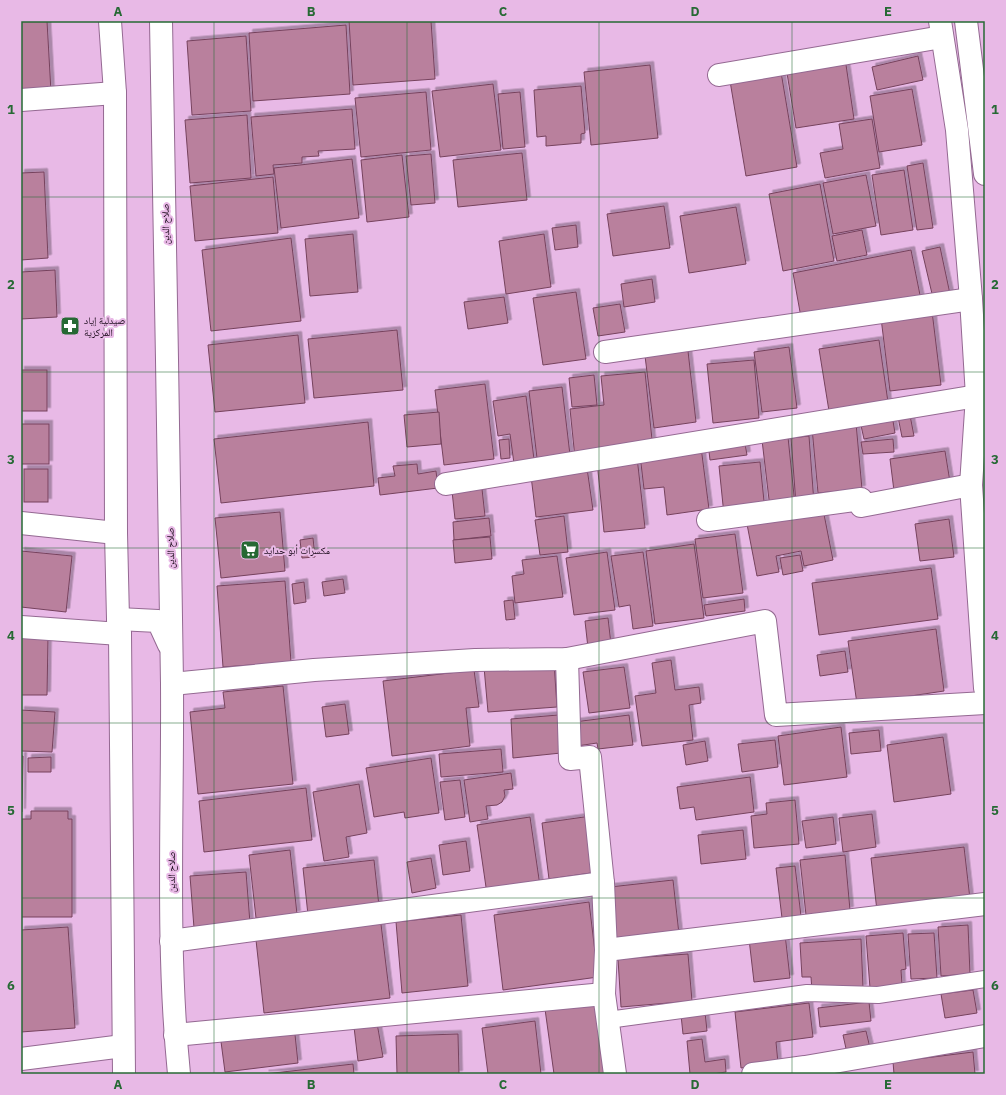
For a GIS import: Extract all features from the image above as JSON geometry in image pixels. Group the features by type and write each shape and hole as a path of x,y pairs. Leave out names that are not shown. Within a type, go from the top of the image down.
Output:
{"main road":[{"path":"110,21 115,93 116,533 119,627 124,1074"},
{"name":"صلاح الدين","path":"161,21 172,684 171,941 175,1035 179,1074"},
{"path":"966,21 982,124 985,174"},
{"path":"719,75 941,29 957,130 977,396 971,485 985,688"},
{"path":"21,100 115,93"},
{"path":"957,130 982,124"},
{"path":"605,352 970,299"},
{"path":"446,484 977,396"},
{"path":"708,520 861,499 861,506 971,485"},
{"path":"21,523 116,533"},
{"path":"21,627 119,627 158,621 171,649"},
{"path":"172,684 321,669 475,660 567,659 765,621 776,715 985,703"},
{"path":"567,659 570,760 590,757 603,883 606,950 604,994 615,1074"},
{"path":"171,941 603,883"},
{"path":"606,950 985,904"},
{"path":"175,1035 604,994"},
{"path":"753,1074 805,1067 985,1036"},
{"path":"21,1058 123,1046"}],"lane":[{"path":"608,1020 807,993 878,995 985,979"}],"building":[{"path":"21,21 47,21 51,92 21,94"},
{"path":"349,21 431,21 435,79 353,85"},
{"path":"346,25 350,94 253,101 249,33"},
{"path":"246,36 251,111 192,115 187,41"},
{"path":"918,56 923,80 877,90 872,67"},
{"path":"845,58 854,119 796,128 786,67"},
{"path":"650,65 658,138 591,145 584,72"},
{"path":"781,72 797,167 746,176 730,81"},
{"path":"493,84 501,150 440,157 432,91"},
{"path":"581,86 585,133 581,134 581,143 546,146 546,136 537,137 534,90"},
{"path":"912,89 922,145 879,152 870,96"},
{"path":"426,92 431,150 361,157 355,98"},
{"path":"520,92 525,147 503,149 498,94"},
{"path":"352,109 355,149 318,151 319,156 302,157 302,163 273,165 274,174 256,176 251,117"},
{"path":"247,115 251,178 190,183 185,120"},
{"path":"872,119 880,168 825,178 820,153 843,149 839,124"},
{"path":"522,153 527,200 458,207 453,160"},
{"path":"431,154 435,203 411,205 406,156"},
{"path":"402,155 409,217 367,222 361,160"},
{"path":"352,159 359,218 281,228 274,168"},
{"path":"923,163 933,228 917,230 907,166"},
{"path":"904,170 913,230 881,235 872,175"},
{"path":"44,172 48,258 21,260 21,173"},
{"path":"866,175 876,226 833,234 823,183"},
{"path":"273,177 278,233 195,241 190,186"},
{"path":"820,184 834,261 783,271 769,194"},
{"path":"664,206 670,248 613,256 607,214"},
{"path":"736,207 746,264 689,273 680,216"},
{"path":"576,225 578,247 555,250 552,228"},
{"path":"862,230 867,255 837,261 832,236"},
{"path":"353,234 358,292 310,296 305,239"},
{"path":"544,234 551,287 506,294 499,241"},
{"path":"291,238 301,321 211,331 202,250"},
{"path":"940,247 950,294 933,298 922,251"},
{"path":"911,250 921,300 802,323 793,273"},
{"path":"55,270 57,317 21,319 21,272"},
{"path":"652,279 655,302 624,307 621,284"},
{"path":"576,292 586,359 543,365 533,298"},
{"path":"504,297 508,323 468,329 464,302"},
{"path":"620,304 625,332 598,336 593,308"},
{"path":"932,311 941,385 890,391 881,318"},
{"path":"397,330 403,390 314,398 308,339"},
{"path":"298,335 305,403 215,412 208,345"},
{"path":"879,340 888,402 829,411 819,349"},
{"path":"789,347 797,408 762,412 754,352"},
{"path":"688,351 696,422 654,428 645,356"},
{"path":"754,360 759,418 713,423 707,364"},
{"path":"21,370 47,370 47,411 21,411"},
{"path":"645,372 653,449 575,458 570,409 604,405 601,376"},
{"path":"594,375 597,405 572,407 569,378"},
{"path":"485,384 494,459 444,465 435,390"},
{"path":"562,387 570,455 537,458 529,391"},
{"path":"526,396 535,467 515,471 510,434 498,436 493,401"},
{"path":"909,410 914,436 902,437 897,412"},
{"path":"439,412 441,444 407,447 404,415"},
{"path":"892,415 895,433 864,439 860,421"},
{"path":"368,422 374,486 221,503 214,439"},
{"path":"856,423 862,489 818,493 812,428"},
{"path":"21,424 49,424 49,464 21,464"},
{"path":"809,436 814,503 796,504 791,438"},
{"path":"788,437 795,505 770,508 762,440"},
{"path":"744,438 747,455 710,460 708,443"},
{"path":"509,439 510,458 501,459 499,440"},
{"path":"893,439 894,452 863,454 861,442"},
{"path":"701,447 709,509 667,515 664,487 644,489 640,455"},
{"path":"945,451 950,482 894,491 890,459"},
{"path":"637,457 645,528 604,532 597,461"},
{"path":"760,462 765,511 724,515 719,466"},
{"path":"417,464 418,474 436,471 438,488 380,495 378,478 395,476 393,466"},
{"path":"587,468 593,510 536,517 531,476"},
{"path":"24,469 48,469 48,502 24,502"},
{"path":"482,489 485,516 455,519 452,491"},
{"path":"822,504 833,560 804,566 801,551 776,556 779,572 757,576 746,519"},
{"path":"280,512 285,571 221,578 215,518"},
{"path":"564,516 568,552 540,555 535,520"},
{"path":"489,518 491,536 454,540 453,522"},
{"path":"949,519 954,557 920,561 915,524"},
{"path":"735,534 743,593 703,598 695,539"},
{"path":"490,537 492,559 455,563 453,540"},
{"path":"313,538 315,557 302,558 300,540"},
{"path":"694,544 704,618 655,624 646,551"},
{"path":"21,551 72,556 66,612 21,607"},
{"path":"607,552 615,610 574,615 566,558"},
{"path":"643,552 653,626 633,629 630,605 619,607 611,556"},
{"path":"800,555 803,571 783,575 780,558"},
{"path":"557,556 563,597 515,603 512,576 524,574 522,560"},
{"path":"931,568 938,619 819,635 812,583"},
{"path":"343,579 345,593 324,596 322,582"},
{"path":"285,581 291,662 223,667 217,586"},
{"path":"304,582 306,602 294,604 292,584"},
{"path":"744,599 745,611 706,616 704,605"},
{"path":"513,600 515,619 506,620 504,601"},
{"path":"608,618 611,644 588,648 585,621"},
{"path":"936,629 944,691 857,704 848,641"},
{"path":"21,637 48,637 47,695 21,695"},
{"path":"845,651 848,672 820,676 817,655"},
{"path":"671,660 675,690 699,687 701,703 689,705 693,740 642,746 635,696 656,693 652,663"},
{"path":"554,662 557,707 488,712 484,667"},
{"path":"624,667 630,708 589,713 583,672"},
{"path":"474,670 479,707 466,708 470,746 392,756 383,681"},
{"path":"283,686 293,784 198,794 190,712 225,708 223,692"},
{"path":"345,704 349,734 326,737 322,707"},
{"path":"21,710 55,712 52,752 21,751"},
{"path":"558,715 561,753 513,758 511,719"},
{"path":"629,715 633,745 598,749 597,743 577,746 574,722"},
{"path":"841,727 847,777 784,785 778,736"},
{"path":"879,730 881,751 851,754 849,733"},
{"path":"943,737 951,794 894,802 887,745"},
{"path":"775,740 778,767 742,772 738,744"},
{"path":"705,741 708,761 686,765 683,745"},
{"path":"501,749 503,772 441,777 439,754"},
{"path":"21,756 23,756 22,812 21,812"},
{"path":"51,757 51,772 28,772 28,758"},
{"path":"431,758 439,813 405,818 404,812 374,817 366,768"},
{"path":"511,773 513,789 504,790 505,796 502,802 497,805 486,806 488,819 470,822 464,780"},
{"path":"750,777 754,812 696,820 694,807 680,809 677,787"},
{"path":"460,780 465,817 445,820 440,782"},
{"path":"359,784 367,833 346,837 349,857 324,861 313,792"},
{"path":"306,788 312,840 204,852 199,801"},
{"path":"795,800 799,844 754,848 751,816 767,814 766,803"},
{"path":"31,811 68,811 68,819 72,819 72,917 21,917 22,819 31,819"},
{"path":"872,814 876,847 843,852 839,818"},
{"path":"591,816 598,872 549,879 542,823"},
{"path":"530,817 540,886 487,894 477,825"},
{"path":"833,817 836,844 806,848 802,821"},
{"path":"743,830 746,859 701,864 698,835"},
{"path":"466,841 470,871 443,875 439,845"},
{"path":"964,847 970,899 877,911 871,858"},
{"path":"290,850 297,914 256,918 249,855"},
{"path":"845,855 850,910 806,915 800,860"},
{"path":"431,858 436,888 412,893 407,862"},
{"path":"374,860 379,906 308,915 303,868"},
{"path":"795,866 801,916 782,918 776,868"},
{"path":"246,872 250,923 194,928 190,876"},
{"path":"673,880 679,934 616,941 610,887"},
{"path":"589,902 598,977 503,990 494,915"},
{"path":"461,915 468,986 402,993 396,922"},
{"path":"380,916 390,998 264,1013 255,931"},
{"path":"968,925 970,974 941,976 938,927"},
{"path":"68,927 75,1028 21,1032 21,930"},
{"path":"903,933 906,969 901,970 902,985 870,988 866,936"},
{"path":"934,933 937,978 911,979 908,934"},
{"path":"785,934 790,978 754,982 749,939"},
{"path":"861,939 863,988 812,991 811,977 802,977 800,943"},
{"path":"688,954 692,1001 621,1007 618,959"},
{"path":"973,990 977,1013 945,1018 941,994"},
{"path":"600,1001 610,1073 554,1074 545,1009"},
{"path":"869,1002 871,1021 820,1027 818,1008"},
{"path":"809,1003 813,1037 776,1042 778,1063 741,1068 735,1012"},
{"path":"705,1012 707,1031 683,1034 681,1015"},
{"path":"535,1021 541,1074 488,1074 482,1028"},
{"path":"377,1023 383,1057 358,1061 354,1027"},
{"path":"294,1025 298,1063 225,1072 220,1034"},
{"path":"866,1031 870,1048 847,1053 843,1035"},
{"path":"458,1034 459,1074 397,1074 396,1036"},
{"path":"702,1039 705,1062 725,1059 726,1072 713,1074 690,1074 687,1041"},
{"path":"973,1052 975,1074 894,1074 893,1062"},
{"path":"353,1064 354,1074 265,1074"}],"place":[{"name":"صيدلية إياد المركزية","path":"70,326"},
{"name":"مكسرات أبو حدايد","path":"250,550"}]}
